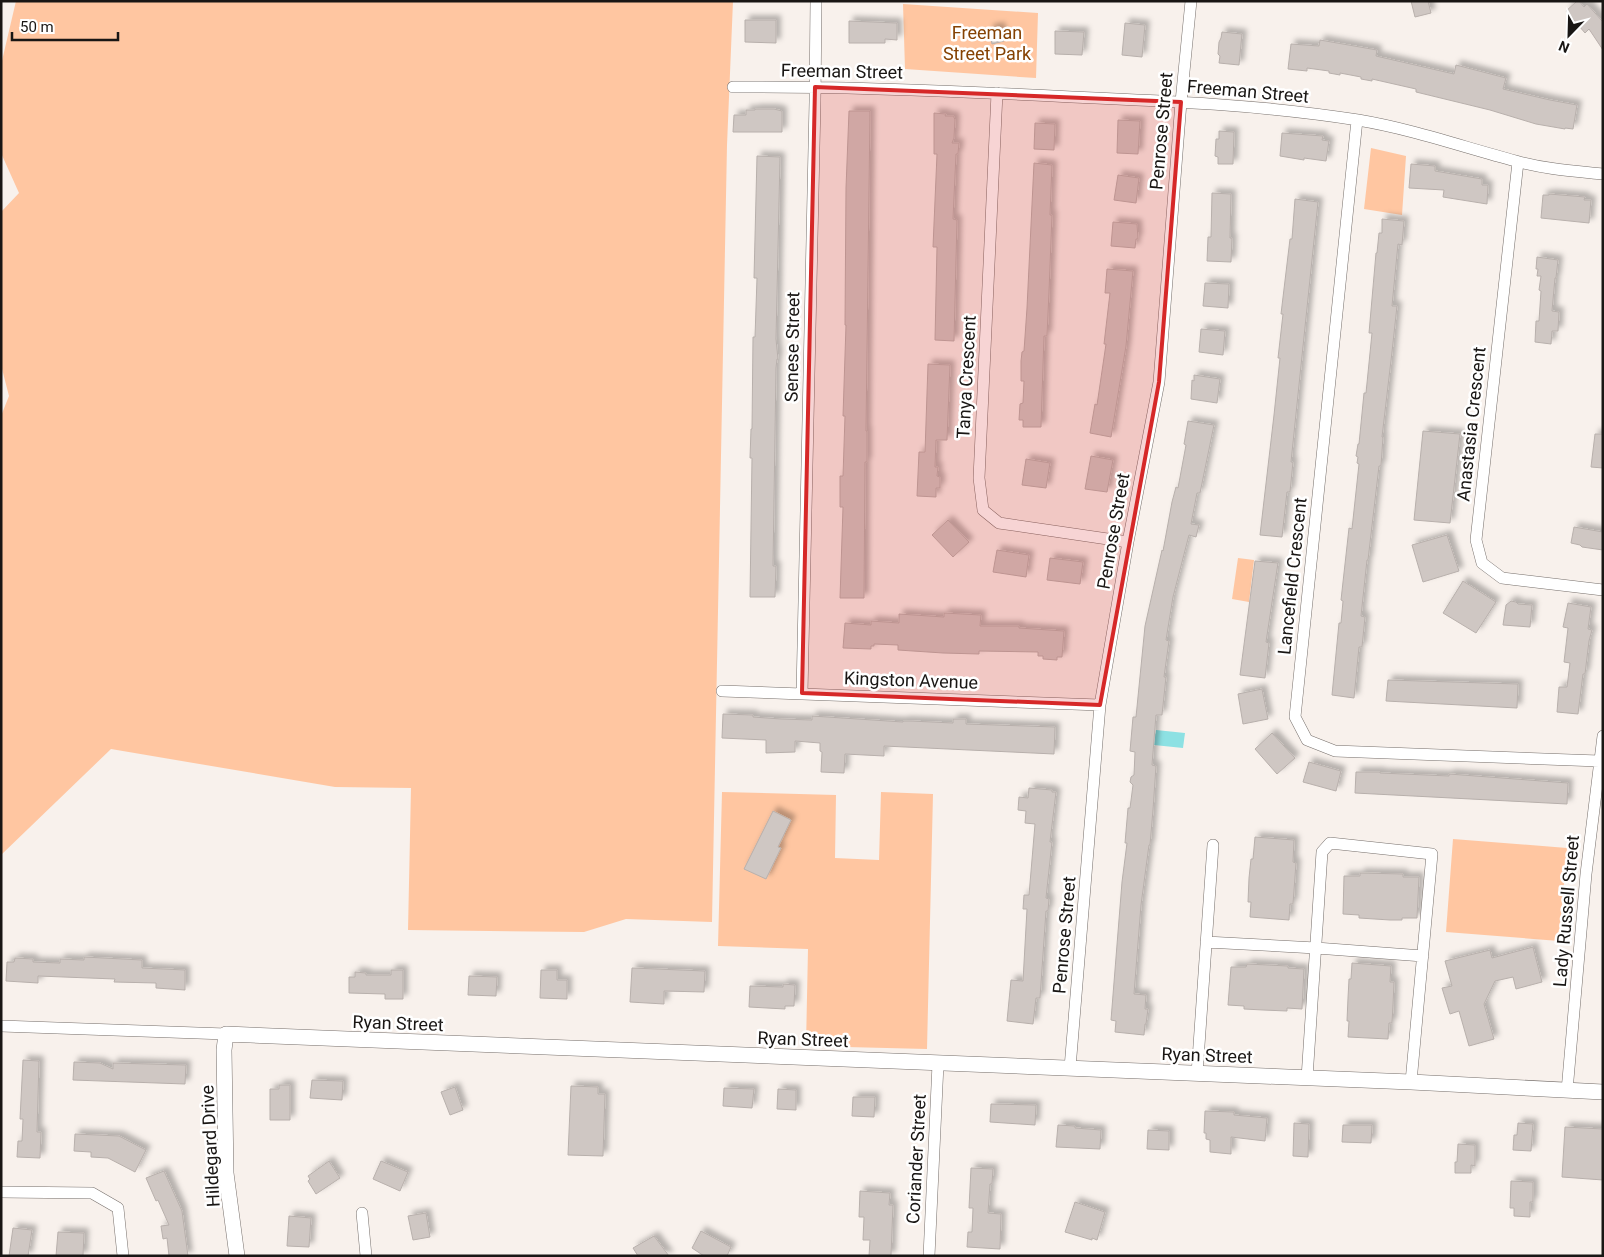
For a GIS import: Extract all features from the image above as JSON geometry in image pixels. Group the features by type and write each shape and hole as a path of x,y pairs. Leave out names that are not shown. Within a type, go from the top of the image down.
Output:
{"street":[{"name":"Senese Street","path":"802,693 816,1"},
{"name":"Penrose Street","path":"1070,1068 1100,705 1128,542 1159,382 1181,102 1191,1"},
{"name":"Freeman Street","path":"733,88 815,87 998,93 1266,108 1357,120 1393,127 1518,162 1603,174"},
{"name":"Tanya Crescent","path":"998,93 979,478 983,510 999,523 1128,542"},
{"name":"Lancefield Crescent","path":"1357,120 1295,717 1307,740 1334,751 1599,761"},
{"name":"Anastasia Crescent","path":"1518,162 1476,540 1482,563 1502,578 1603,590"},
{"name":"Kingston Avenue","path":"722,690 1100,705"},
{"name":"Lady Russell Street","path":"1567,1091 1586,874 1603,736"},
{"path":"1307,1078 1322,852 1330,843 1432,854 1412,1082"},
{"path":"1197,1074 1213,845"},
{"path":"1206,942 1423,956"},
{"name":"Ryan Street","path":"1,1026 1412,1082 1603,1092"},
{"name":"Hildegard Drive","path":"226,1034 224,1050 226,1173 237,1256"},
{"name":"Coriander Street","path":"929,1256 938,1064"},
{"path":"1,1192 92,1193 118,1208 123,1256"},
{"path":"362,1213 366,1256"}],"highlighted area":[{"path":"815,87 1181,102 1159,382 1100,705 802,693"}],"green space":[{"path":"16,1 733,1 727,145 712,922 626,919 584,932 408,930 411,788 335,787 111,749 1,855 1,416 9,396 1,365 1,212 19,193 1,153 1,65"},
{"name":"Freeman Street Park","path":"903,4 1038,13 1036,78 905,69"},
{"path":"1371,148 1406,156 1402,215 1364,209"},
{"path":"1238,558 1254,560 1249,602 1232,599"},
{"path":"722,792 836,795 835,858 879,860 881,792 933,794 927,1049 806,1046 808,949 718,946"},
{"path":"1453,839 1567,848 1559,941 1446,932"}],"water":[{"path":"1156,730 1185,733 1183,748 1154,745"}],"building":[{"path":"1411,1 1428,1 1431,13 1415,17"},
{"path":"1577,1 1584,7 1587,4 1603,22 1603,50 1589,29 1585,33 1566,11"},
{"path":"745,20 776,20 776,43 745,42"},
{"path":"849,21 897,23 897,40 885,39 885,43 849,43"},
{"path":"1125,23 1145,25 1142,57 1122,55"},
{"path":"1000,27 1004,41 992,44 989,29"},
{"path":"1055,31 1084,32 1082,55 1055,54"},
{"path":"1222,32 1242,34 1239,65 1219,63 1219,42"},
{"path":"1320,40 1377,50 1376,56 1454,74 1456,65 1506,78 1503,89 1577,105 1573,129 1536,124 1490,110 1416,92 1416,89 1372,79 1372,81 1361,79 1361,77 1307,68 1307,71 1288,69 1291,44 1319,46"},
{"path":"746,110 782,111 782,132 733,132 734,115 746,115"},
{"path":"849,111 870,111 864,598 840,598 843,507 840,507 840,476 843,476 845,416 843,416"},
{"path":"934,113 954,116 954,138 952,143 959,143 958,154 956,154 953,219 957,220 954,341 935,340 937,247 933,247 937,154 934,154"},
{"path":"1118,120 1140,121 1138,154 1117,153"},
{"path":"1035,123 1055,124 1054,150 1034,149"},
{"path":"1219,131 1234,132 1233,164 1218,164 1218,157 1215,156 1216,139 1219,139"},
{"path":"1282,133 1323,136 1322,140 1329,141 1326,161 1280,156"},
{"path":"757,156 780,157 773,566 776,566 775,597 750,597 752,458 750,458 753,337 755,337 757,278 754,278"},
{"path":"1034,163 1052,165 1049,292 1047,336 1044,336 1041,427 1023,427 1023,420 1019,420 1020,404 1023,403 1024,381 1021,381 1021,361 1022,352 1024,351 1027,308"},
{"path":"1411,164 1435,166 1435,171 1482,179 1482,185 1488,185 1487,204 1443,197 1444,190 1409,188"},
{"path":"1118,175 1139,178 1136,203 1114,200"},
{"path":"1212,193 1231,194 1231,262 1207,261 1208,237 1211,237"},
{"path":"1543,195 1585,197 1584,200 1591,200 1589,223 1541,218"},
{"path":"1295,199 1318,202 1291,462 1293,462 1290,492 1287,492 1282,537 1260,535 1280,358 1278,358 1283,314 1281,314 1290,239 1292,239"},
{"path":"1382,219 1404,221 1402,245 1398,244 1392,306 1397,306 1382,437 1381,466 1379,466 1361,616 1365,617 1362,647 1359,647 1354,698 1332,695 1339,623 1341,623 1343,601 1341,600 1349,528 1352,529 1359,464 1357,463 1358,457 1356,456 1364,393 1366,393 1372,333 1369,333 1376,253 1379,233 1382,233"},
{"path":"1113,222 1137,224 1138,239 1136,239 1135,248 1111,246"},
{"path":"1537,257 1558,260 1552,311 1559,312 1558,331 1552,331 1551,344 1535,342 1536,321 1539,321 1541,291 1539,290 1541,276 1537,276 1538,269 1536,269"},
{"path":"1107,269 1133,271 1126,346 1111,437 1090,433 1095,404 1097,405 1106,344 1104,344 1110,293 1105,293"},
{"path":"1205,283 1229,284 1228,308 1203,306"},
{"path":"1201,329 1225,331 1223,355 1199,352"},
{"path":"928,364 950,365 947,440 936,440 935,467 938,467 937,476 940,477 940,488 936,488 936,497 917,496 919,452 925,452"},
{"path":"1194,375 1220,379 1217,403 1191,399"},
{"path":"1188,421 1214,425 1200,493 1197,493 1191,524 1199,525 1196,537 1189,535 1173,597 1166,640 1169,641 1164,677 1166,677 1162,715 1156,715 1152,765 1156,766 1153,810 1141,905 1134,994 1146,995 1145,1009 1148,1009 1144,1035 1115,1032 1116,1021 1111,1020 1127,843 1125,843 1128,808 1130,808 1133,785 1130,782 1131,777 1134,775 1135,752 1130,751 1133,717 1136,717 1145,626 1163,551 1172,502 1176,487 1178,488 1186,445 1184,444"},
{"path":"1423,431 1460,434 1450,523 1414,520"},
{"path":"1595,434 1603,434 1603,468 1591,467"},
{"path":"1091,456 1113,460 1107,492 1085,489"},
{"path":"1026,459 1050,463 1046,488 1022,485"},
{"path":"948,520 969,542 953,557 932,535"},
{"path":"1574,527 1603,532 1603,550 1582,547 1571,543"},
{"path":"1447,535 1459,571 1423,582 1412,545"},
{"path":"997,550 1029,555 1026,577 993,572"},
{"path":"1050,558 1083,562 1080,584 1047,580"},
{"path":"1255,561 1278,563 1266,642 1269,643 1265,678 1240,675"},
{"path":"1463,581 1496,602 1476,633 1443,613"},
{"path":"1511,601 1518,604 1532,605 1530,627 1503,625 1506,605"},
{"path":"1568,603 1591,607 1588,629 1592,630 1585,674 1583,674 1578,714 1557,712 1559,687 1567,687 1570,663 1564,662 1568,628 1563,627"},
{"path":"944,613 981,615 980,626 1019,626 1019,628 1064,631 1062,657 1057,657 1057,660 1043,659 1043,656 1038,656 1038,652 979,651 979,654 898,650 898,645 874,644 874,646 871,646 871,649 843,648 845,623 871,625 871,621 899,623 899,614 944,617"},
{"path":"1388,680 1518,684 1517,708 1386,701"},
{"path":"1262,689 1268,719 1243,724 1238,694"},
{"path":"723,714 753,715 753,717 781,719 812,720 812,716 903,722 953,723 953,719 966,719 966,724 1055,727 1054,754 884,746 884,756 845,754 844,773 821,772 822,752 820,751 820,743 795,741 795,752 766,753 766,740 722,738"},
{"path":"1272,733 1295,758 1277,774 1255,749"},
{"path":"1309,762 1341,771 1336,791 1303,782"},
{"path":"1356,772 1449,776 1449,774 1568,783 1567,804 1355,793"},
{"path":"1029,788 1056,792 1050,842 1052,842 1046,898 1049,899 1048,911 1046,911 1040,998 1036,998 1033,1024 1007,1021 1011,980 1023,981 1027,909 1023,909 1024,895 1029,895 1035,824 1025,823 1026,811 1018,810 1019,797 1028,798"},
{"path":"773,811 791,820 778,847 781,848 766,879 744,869"},
{"path":"1255,837 1294,840 1293,862 1296,863 1293,904 1290,904 1289,920 1250,917 1251,902 1248,902 1249,878"},
{"path":"1360,873 1403,874 1403,877 1419,877 1417,918 1390,920 1359,918 1359,915 1343,914 1344,876 1360,876"},
{"path":"1533,947 1542,982 1516,989 1513,977 1495,981 1484,1004 1494,1039 1469,1046 1459,1011 1450,1014 1442,988 1452,986 1445,961 1490,950 1492,958"},
{"path":"84,957 142,960 142,968 185,970 185,990 156,988 156,983 114,982 115,979 38,976 38,983 6,981 7,962 14,962 15,958 33,959 33,962 60,963 60,959 84,960"},
{"path":"1352,963 1391,966 1390,982 1394,982 1392,1023 1389,1023 1388,1039 1348,1037 1349,979 1351,979"},
{"path":"1247,964 1288,966 1288,968 1304,969 1302,1009 1287,1008 1287,1011 1244,1009 1244,1006 1228,1005 1231,967 1246,967"},
{"path":"632,968 705,971 704,992 664,991 664,1004 630,1002"},
{"path":"391,970 403,970 403,999 385,999 385,994 349,993 349,977 355,977 355,972 366,973 366,975 391,975"},
{"path":"541,970 557,970 557,980 567,980 567,999 540,998"},
{"path":"469,976 497,977 496,996 468,995"},
{"path":"783,984 795,985 794,1006 785,1006 785,1009 749,1007 750,986 783,987"},
{"path":"23,1060 39,1061 37,1132 41,1132 40,1158 17,1157 18,1141 22,1141 23,1119 20,1119"},
{"path":"74,1062 100,1063 113,1069 113,1063 186,1065 185,1084 73,1080"},
{"path":"312,1080 343,1081 342,1100 310,1098"},
{"path":"279,1085 290,1085 290,1120 270,1120 270,1089 279,1089"},
{"path":"571,1086 598,1087 598,1094 605,1094 603,1156 568,1155"},
{"path":"455,1087 463,1110 450,1115 441,1092"},
{"path":"724,1088 754,1089 752,1108 723,1106"},
{"path":"778,1089 796,1090 796,1110 777,1109"},
{"path":"853,1097 875,1097 874,1117 852,1116"},
{"path":"991,1104 1036,1105 1035,1125 990,1122"},
{"path":"1205,1111 1234,1112 1234,1115 1267,1118 1265,1141 1231,1137 1231,1154 1210,1152 1210,1140 1206,1139 1206,1133 1204,1133"},
{"path":"1294,1123 1309,1124 1308,1157 1293,1156"},
{"path":"1518,1123 1533,1124 1531,1151 1513,1150 1514,1135 1517,1135"},
{"path":"1058,1125 1101,1130 1100,1149 1056,1147"},
{"path":"1343,1125 1372,1125 1371,1143 1342,1142"},
{"path":"1565,1127 1603,1129 1603,1180 1562,1177"},
{"path":"1148,1130 1169,1131 1169,1150 1147,1149"},
{"path":"75,1134 119,1136 146,1150 135,1172 108,1158 91,1157 91,1152 74,1151"},
{"path":"1458,1144 1475,1145 1475,1166 1471,1165 1471,1173 1455,1173"},
{"path":"329,1161 340,1178 316,1194 308,1181 310,1179 308,1176"},
{"path":"381,1161 408,1172 400,1191 373,1179"},
{"path":"971,1168 993,1169 988,1213 1001,1214 1000,1249 967,1247 968,1232 972,1232 973,1208 969,1208"},
{"path":"164,1171 182,1211 188,1256 169,1256 167,1238 163,1239 161,1226 169,1225 146,1178"},
{"path":"1511,1181 1533,1182 1533,1202 1530,1202 1530,1217 1514,1216 1514,1208 1510,1208"},
{"path":"860,1191 890,1193 889,1205 893,1205 891,1256 869,1256 870,1240 863,1240 864,1217 859,1217"},
{"path":"1075,1202 1105,1212 1097,1240 1065,1232"},
{"path":"426,1213 430,1237 413,1240 408,1216"},
{"path":"289,1216 311,1218 309,1247 287,1246"},
{"path":"13,1228 32,1230 28,1256 9,1256"},
{"path":"701,1231 731,1247 727,1256 704,1256 692,1248"},
{"path":"58,1232 84,1233 83,1256 56,1256"},
{"path":"654,1236 669,1256 638,1256 633,1248"}]}
